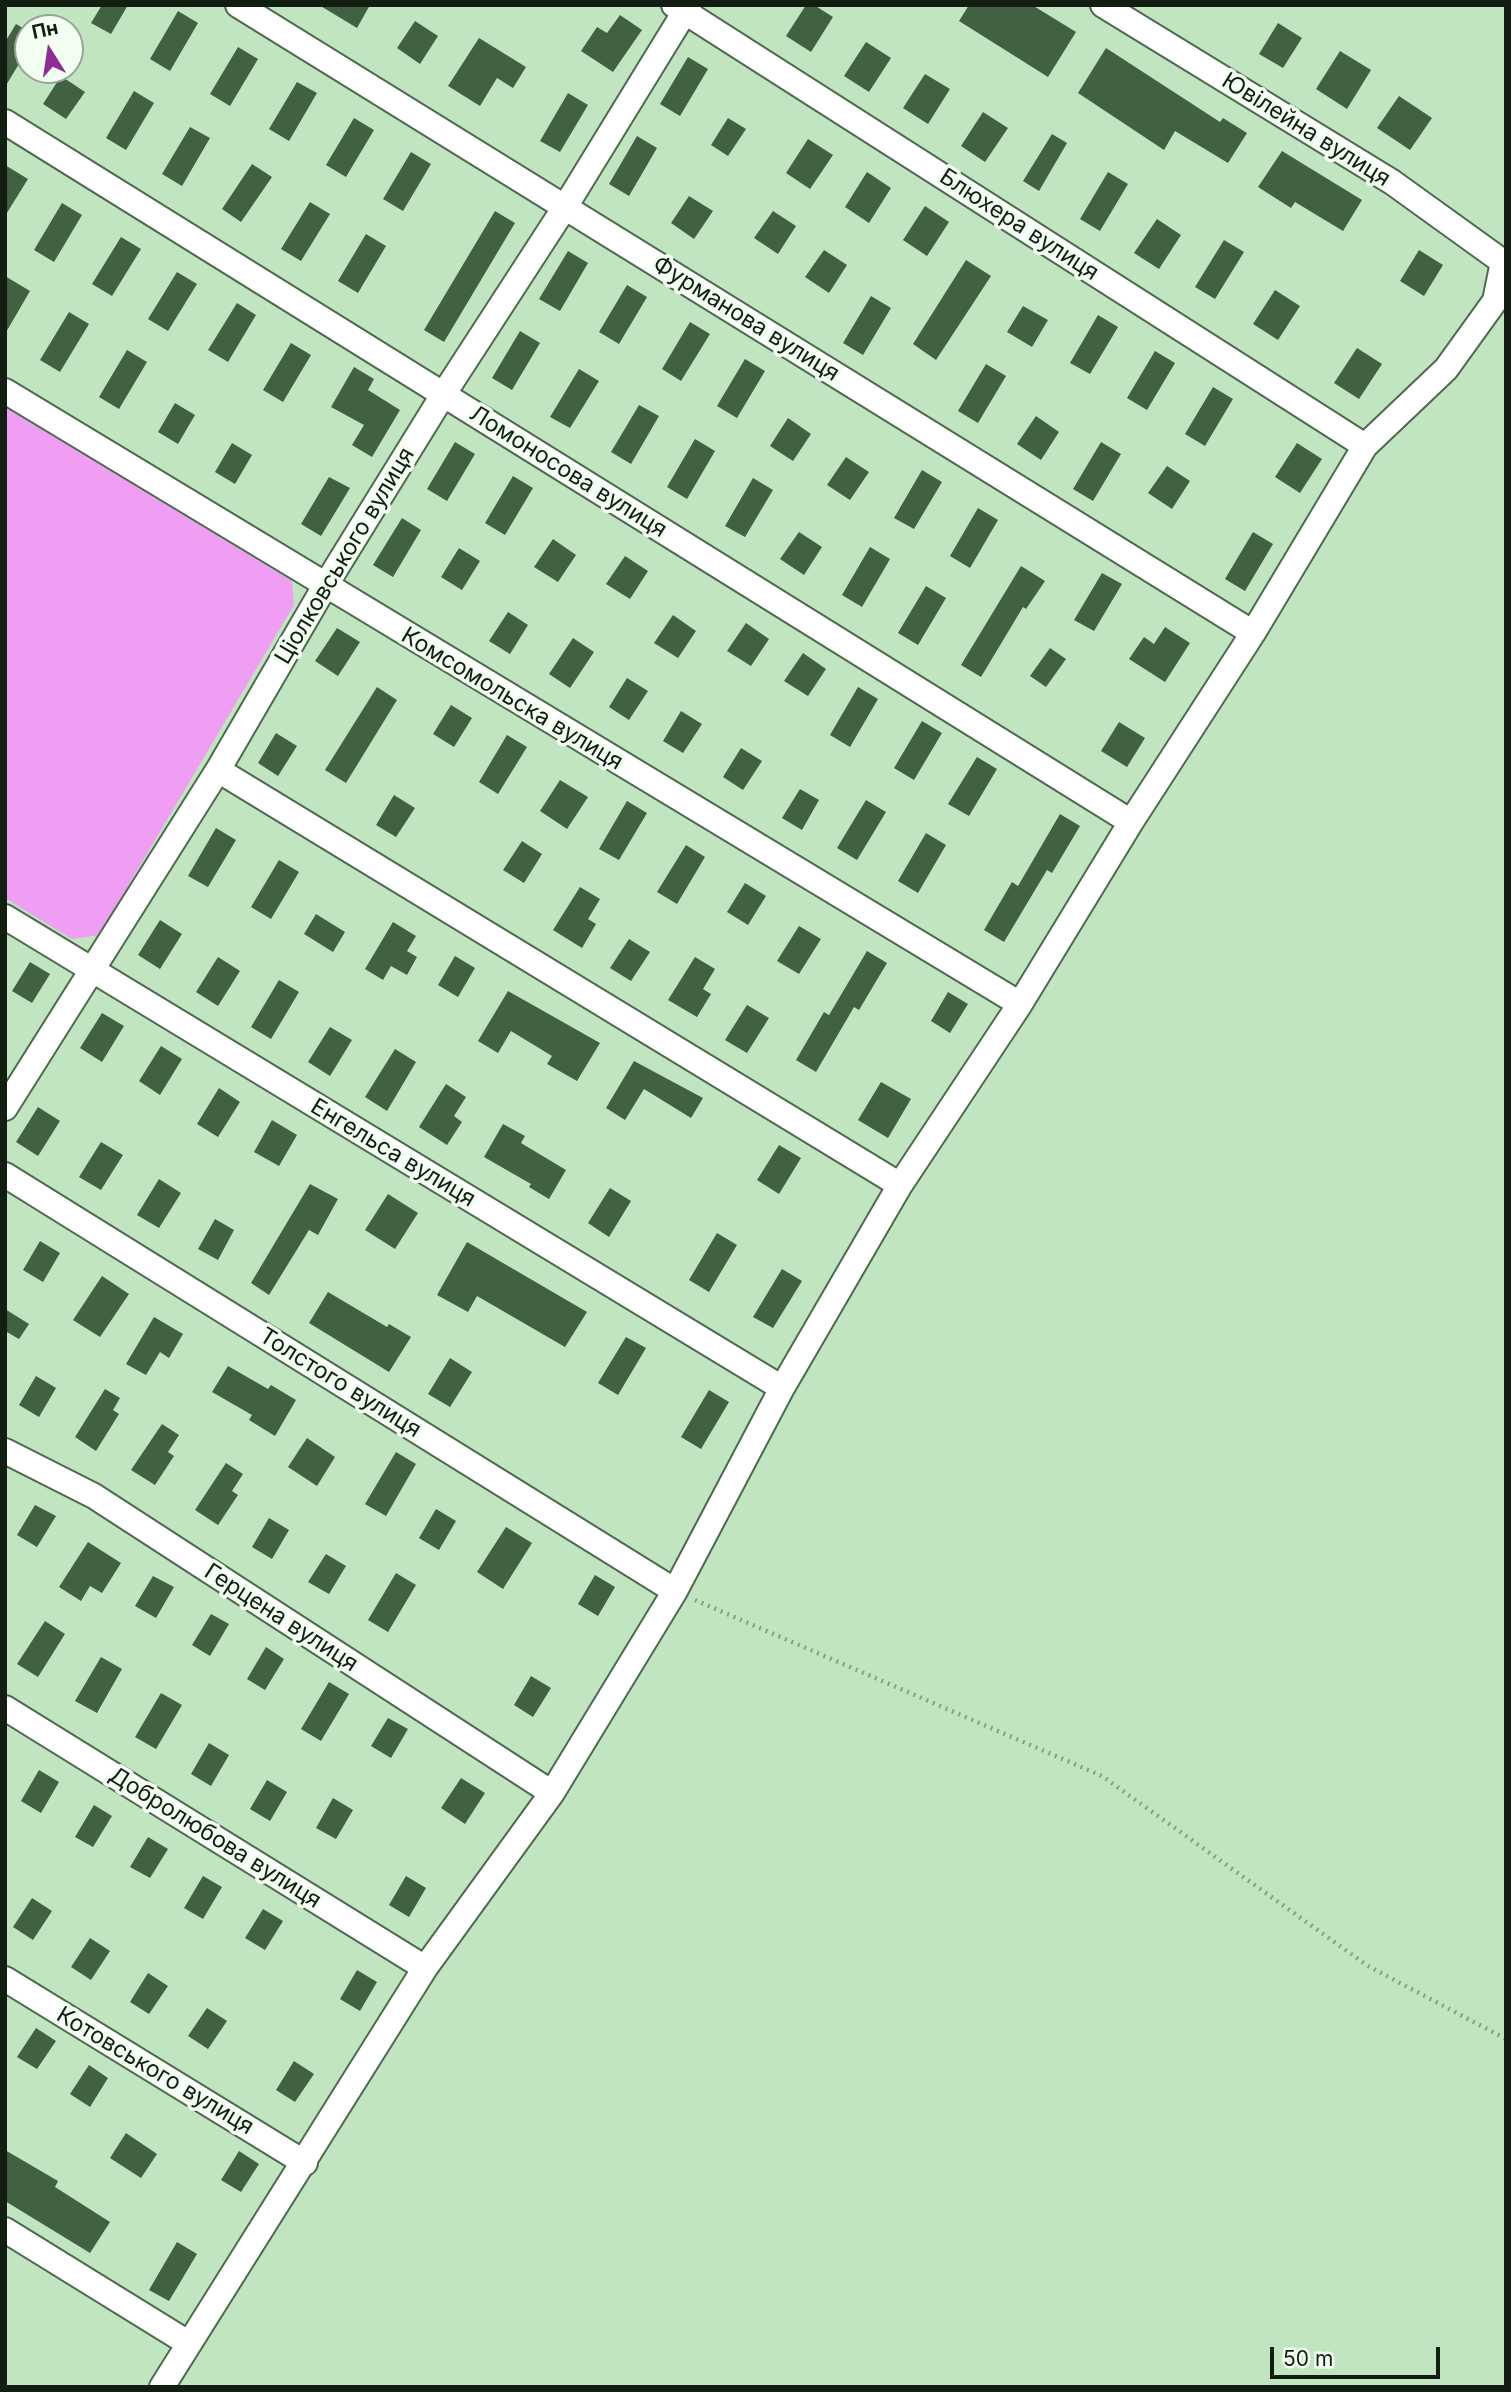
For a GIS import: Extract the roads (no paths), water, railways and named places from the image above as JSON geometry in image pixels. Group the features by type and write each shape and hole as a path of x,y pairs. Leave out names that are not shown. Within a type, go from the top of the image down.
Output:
{"street":[{"name":"Фурманова вулиця","path":"238,5 1253,634"},
{"name":"Ювілейна вулиця","path":"1103,5 1392,182 1503,262 1495,301 1446,369 1365,446"},
{"name":"Ціолковського вулиця","path":"5,1108 218,771 325,586 443,395 565,207 682,7"},
{"name":"Блюхера вулиця","path":"682,7 1365,446"},
{"name":"Ломоносова вулиця","path":"5,122 1131,821"},
{"name":"Комсомольска вулиця","path":"5,391 1020,1004"},
{"path":"162,2387 425,1968 552,1793 674,1591 782,1388 900,1185 1020,1004 1131,821 1253,634 1365,446"},
{"path":"218,771 900,1185"},
{"name":"Енгельса вулиця","path":"5,917 782,1388"},
{"name":"Толстого вулиця","path":"5,1175 674,1591"},
{"name":"Герцена вулиця","path":"5,1451 94,1496 552,1793"},
{"name":"Добролюбова вулиця","path":"5,1707 425,1968"},
{"name":"Котовського вулиця","path":"5,1979 305,2162"},
{"path":"5,2230 188,2343"}]}
